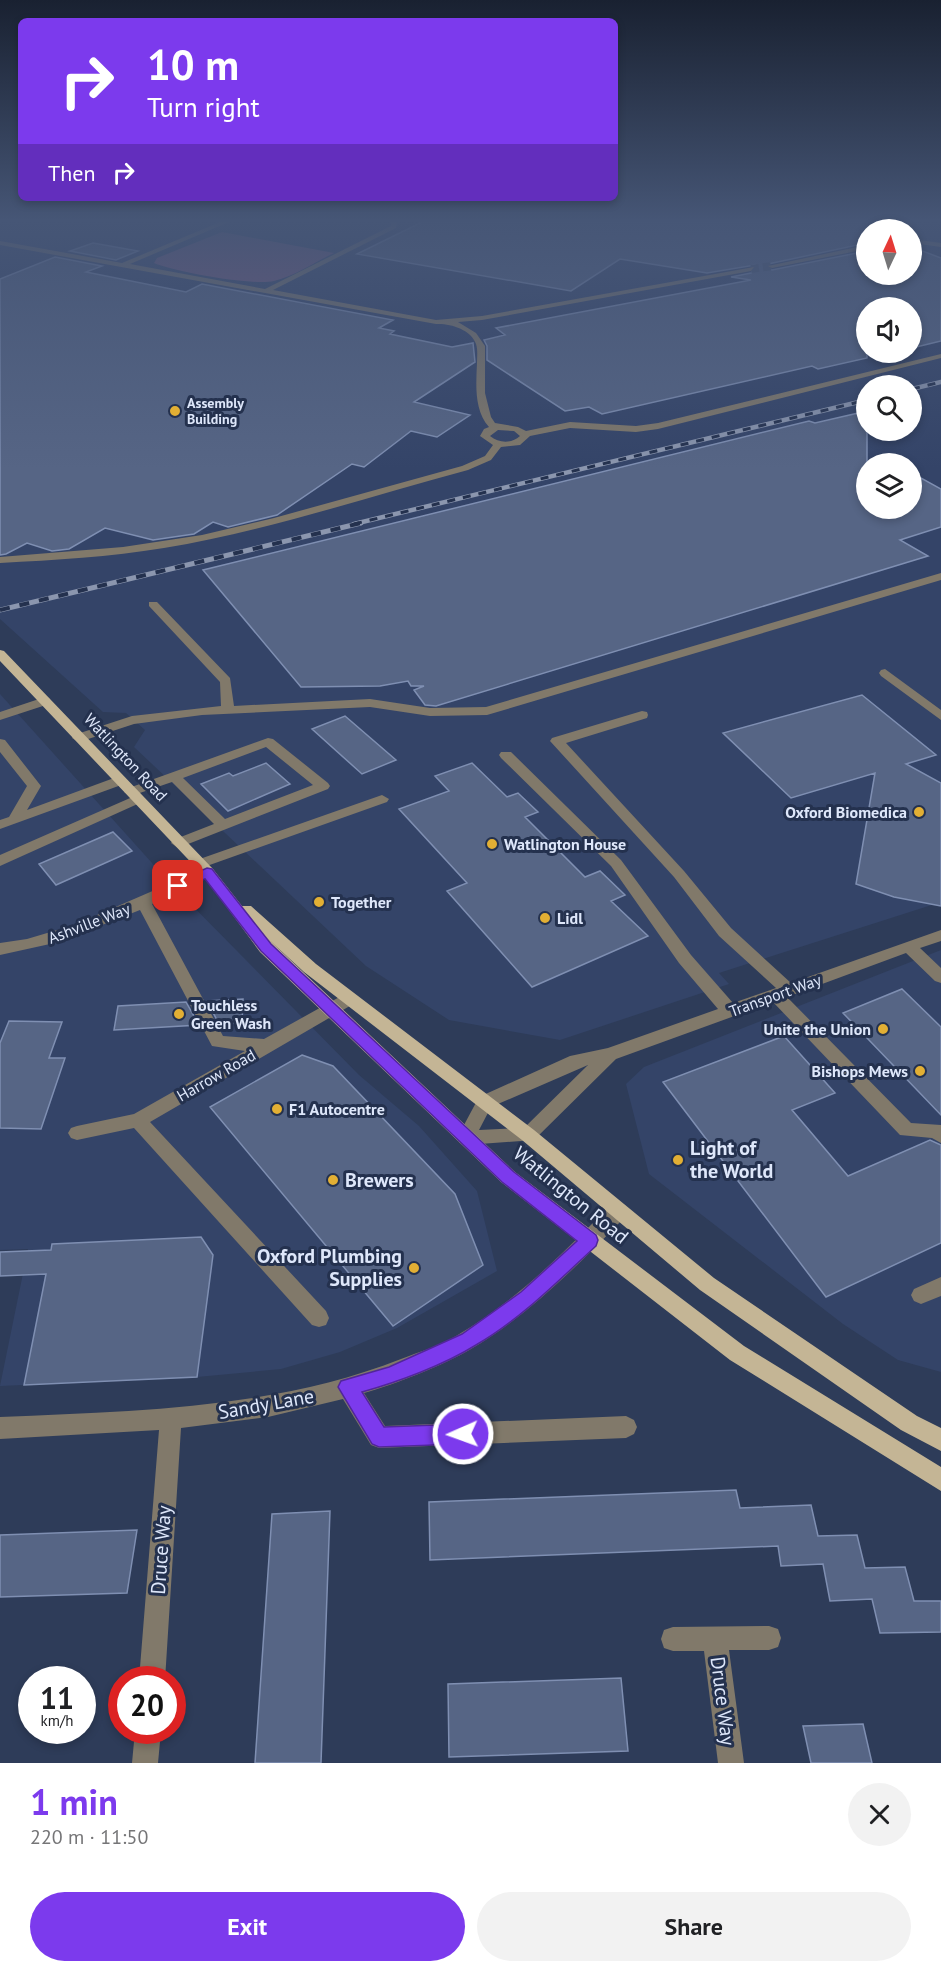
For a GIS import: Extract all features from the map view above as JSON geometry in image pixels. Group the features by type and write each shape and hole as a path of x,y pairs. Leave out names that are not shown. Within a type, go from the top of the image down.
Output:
{"main road":[{"name":"Watlington Road","path":"0,654 203,868 266,948 508,1177 737,1353 941,1480"},
{"name":"Watlington Road","path":"221,889 310,968 528,1135 707,1284 909,1423 941,1440"}],"street":[{"path":"331,304 423,321 453,322 553,304"},
{"path":"453,322 473,333 482,346 481,403 487,417 496,428"},
{"path":"525,434 525,438 519,442 499,444 489,441 484,436 487,431 496,428 514,428 525,434 577,425 636,429 658,426 928,359 941,358"},
{"path":"0,560 56,557 163,546 296,516 465,468 488,458 499,444"},
{"path":"79,738 132,720 228,710 370,704 430,712 487,711 941,576"},
{"path":"153,604 226,681 228,710"},
{"path":"885,673 941,716"},
{"path":"0,716 45,701"},
{"path":"642,715 557,741 680,874 725,932 906,1130 936,1131 941,1136"},
{"path":"0,861 174,776 268,742 323,786 178,843"},
{"path":"0,743 34,786 15,819"},
{"path":"506,755 616,863 685,959 730,1011"},
{"path":"174,776 224,826"},
{"path":"0,825 119,781"},
{"name":"Ashville Way","path":"0,949 31,946 143,902 203,868 382,798"},
{"path":"143,902 218,1042 266,1046"},
{"name":"Transport Way","path":"485,1102 576,1061 610,1054 941,935"},
{"path":"909,947 941,977"},
{"name":"Harrow Road","path":"77,1133 138,1120 349,999"},
{"name":"Transport Way","path":"528,1135 610,1054"},
{"path":"466,1138 485,1102"},
{"path":"138,1120 319,1318"},
{"path":"466,1138 528,1135"},
{"name":"Sandy Lane","path":"0,1428 171,1420 290,1403 391,1375 469,1340 527,1298 618,1211"},
{"path":"921,1295 941,1286"},
{"path":"348,1387 379,1437 626,1427"},
{"name":"Druce Way","path":"153,1666 171,1420"},
{"name":"Druce Way","path":"673,1638 769,1638"},
{"name":"Druce Way","path":"715,1638 731,1763"},
{"path":"146,1763 147,1744"}],"shaded area":[{"path":"0,304 856,304 856,363 922,363 922,304 941,304 941,902 719,973 729,984 560,1040 449,1020 366,966 134,747 145,730 126,713 103,712 0,619"},
{"path":"0,694 170,883 359,1075 419,1126 477,1191 497,1271 397,1328 340,1352 281,1369 197,1377 0,1386 28,1249 0,1250"},
{"path":"941,950 941,1372 898,1360 843,1324 649,1174 626,1084 644,1067"}],"building":[{"name":"Assembly Building","path":"0,304 310,304 393,320 379,328 394,331 390,334 452,347 473,343 475,362 414,402 470,415 437,437 411,431 364,467 352,464 277,515 228,527 213,522 194,534 153,540 105,528 69,549 52,551 27,543 0,555"},
{"path":"622,304 856,304 856,360 818,369 812,366 602,414 589,407 565,411 487,360 487,346 484,340 505,335 496,328"},
{"path":"922,304 941,304 941,341 922,346"},
{"path":"856,414 856,441 867,441 867,453 856,453 856,519 922,519 922,479 941,489 941,527 900,540 928,556 436,706 425,705 414,690 424,686 411,686 408,681 380,686 301,687 203,570 809,421 815,423"},
{"path":"862,695 936,755 906,764 941,783 941,906 894,897 856,884 875,773 791,798 723,733"},
{"path":"345,716 396,760 362,774 312,729"},
{"path":"266,763 290,784 228,811 201,784 229,773 233,776"},
{"name":"Watlington House","path":"472,763 507,797 518,793 538,812 525,817 585,877 600,871 625,895 611,901 648,936 532,987 447,891 467,883 399,809 449,791 435,776"},
{"path":"113,832 132,851 56,885 39,864"},
{"name":"Bishops Mews","path":"902,989 941,1027 941,1115 843,1013"},
{"path":"243,999 242,1023 219,1024 207,1001"},
{"name":"Touchless Green Wash","path":"186,1002 199,1025 114,1030 118,1006"},
{"path":"9,1021 62,1022 49,1058 65,1058 41,1129 0,1128 0,1043"},
{"path":"784,1036 835,1093 792,1110 848,1176 930,1140 941,1145 941,1243 826,1297 663,1082"},
{"path":"302,1055 333,1066 455,1194 483,1265 393,1326 210,1107"},
{"path":"201,1237 213,1255 197,1377 24,1385 46,1274 0,1276 0,1252 51,1250 52,1244"},
{"path":"736,1490 740,1508 811,1505 818,1536 857,1535 865,1568 905,1567 914,1601 941,1601 941,1632 880,1633 872,1599 830,1601 823,1564 781,1566 778,1546 430,1560 429,1502"},
{"path":"330,1511 321,1763 255,1763 272,1514"},
{"path":"137,1530 127,1593 0,1597 0,1535"},
{"path":"621,1678 628,1751 449,1757 448,1684"},
{"path":"863,1724 872,1763 811,1763 803,1726"}],"railway":[{"path":"922,387 941,382"},
{"path":"354,524 856,403"},
{"path":"0,610 361,523"}],"place":[{"name":"Assembly Building","path":"175,411"},
{"name":"Oxford Biomedica","path":"919,812"},
{"name":"Watlington House","path":"492,844"},
{"name":"Together","path":"319,902"},
{"name":"Lidl","path":"545,918"},
{"name":"Touchless Green Wash","path":"179,1014"},
{"name":"Unite the Union","path":"883,1029"},
{"name":"Bishops Mews","path":"920,1071"},
{"name":"F1 Autocentre","path":"277,1109"},
{"name":"Light of the World","path":"678,1160"},
{"name":"Brewers","path":"333,1180"},
{"name":"Oxford Plumbing Supplies","path":"414,1268"}],"route":[{"path":"178,886 207,872 266,948 508,1177 589,1240 527,1298 469,1340 391,1375 348,1387 379,1437 463,1434"}]}
